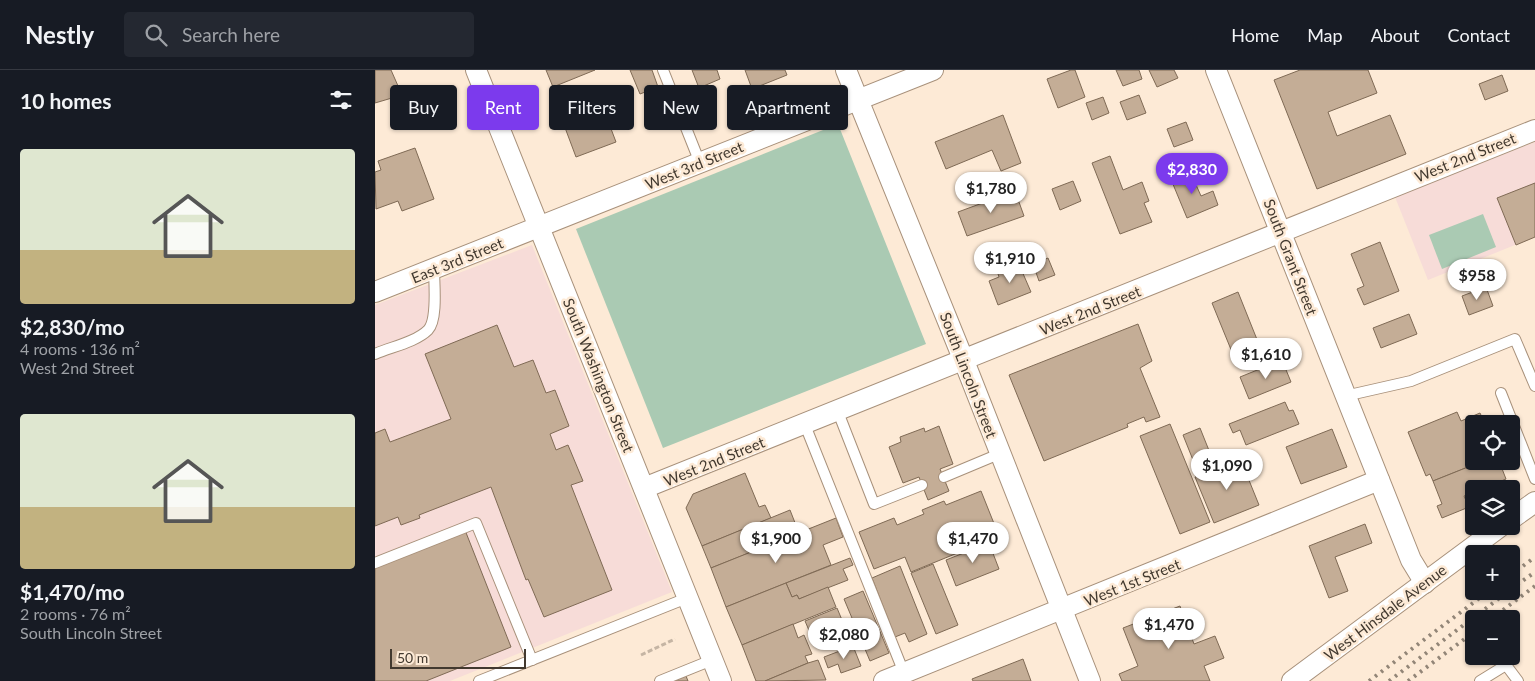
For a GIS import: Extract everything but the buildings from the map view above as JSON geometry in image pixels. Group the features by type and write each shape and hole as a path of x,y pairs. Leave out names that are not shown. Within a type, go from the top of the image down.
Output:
{"street":[{"name":"South Washington Street","path":"477,70 721,681"},
{"name":"South Lincoln Street","path":"846,70 964,361 999,454 1090,681"},
{"name":"West 3rd Street","path":"539,227 933,70"},
{"name":"South Grant Street","path":"1216,70 1282,231 1345,396 1411,560 1425,583"},
{"name":"West 2nd Street","path":"644,488 838,412 1535,130"},
{"name":"East 3rd Street","path":"375,292 539,227"},
{"name":"West 1st Street","path":"884,681 1379,480"},
{"path":"1520,513 1535,502"},
{"name":"West Hinsdale Avenue","path":"1292,681 1489,535"}],"lane":[{"path":"663,70 700,163"},
{"path":"375,354 417,337 429,329 434,316 435,269"},
{"path":"1345,396 1411,382 1515,339 1535,386"},
{"path":"1501,392 1535,479"},
{"path":"838,412 875,504 922,485"},
{"path":"805,425 904,673"},
{"path":"943,477 999,454"},
{"path":"375,563 476,523 531,660"},
{"path":"479,681 687,598"},
{"path":"659,681 712,660"},
{"path":"1480,681 1505,665 1518,681"}],"path":[{"path":"641,655 675,639"}],"shaded area":[{"path":"1535,142 1535,237 1428,280 1395,197"},
{"path":"532,245 672,592 450,681 375,681 375,305"}],"green space":[{"path":"823,130 840,130 926,344 663,448 576,229"},
{"path":"1483,214 1496,247 1442,269 1429,235"}],"railway":[{"path":"1520,568 1535,557"},
{"path":"1520,583 1535,572"},
{"path":"1503,610 1535,586"},
{"path":"1369,681 1477,600"},
{"path":"1389,681 1497,600"},
{"path":"1408,681 1465,639"}]}
